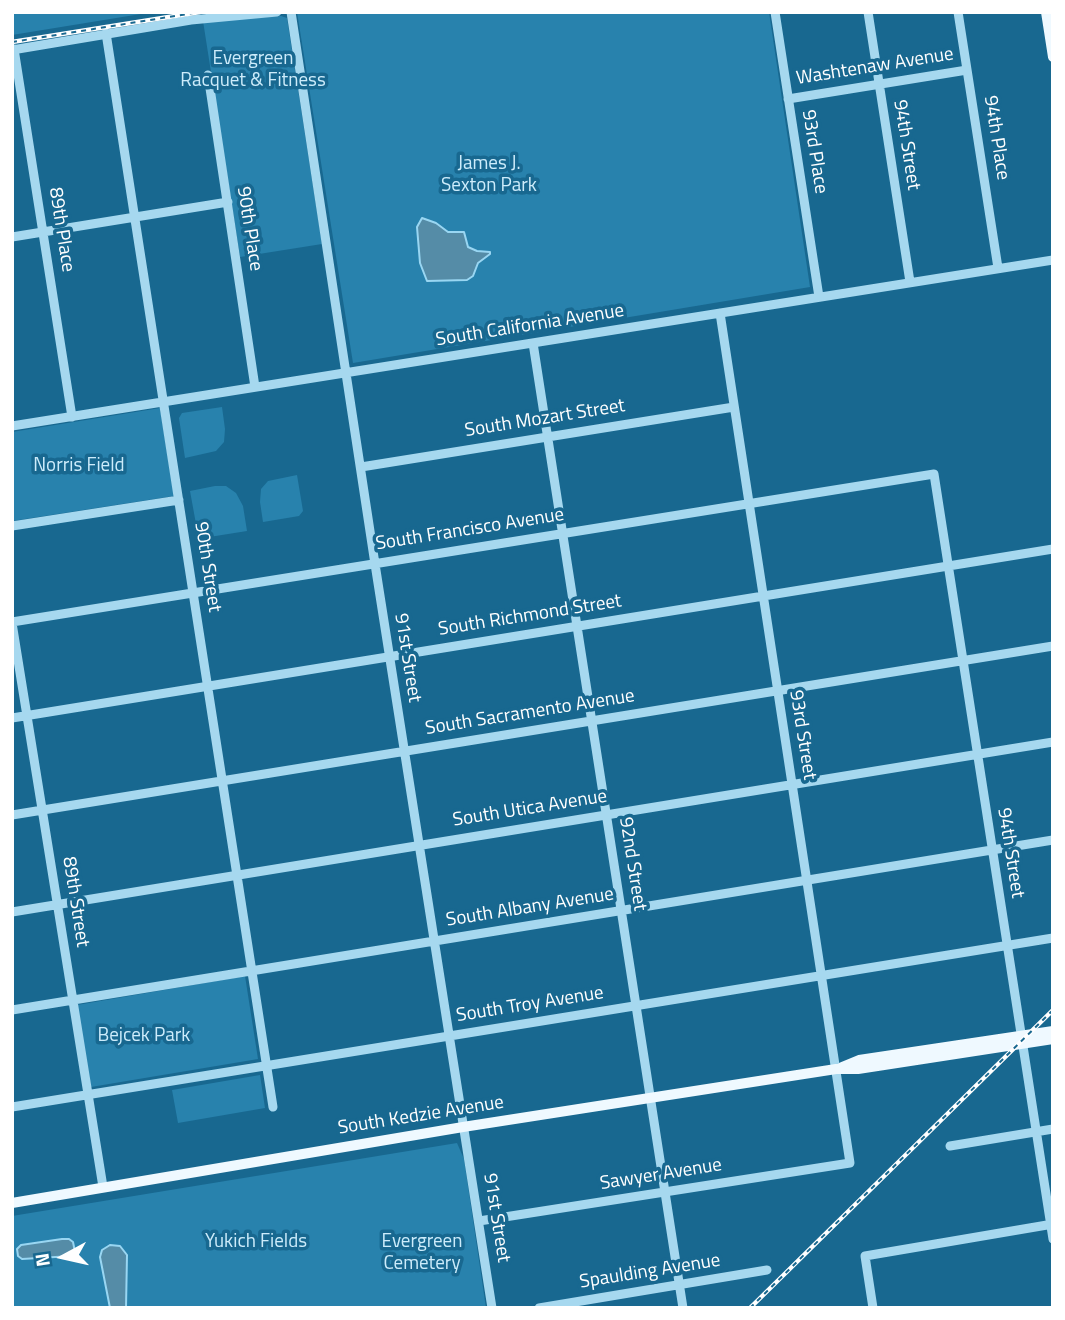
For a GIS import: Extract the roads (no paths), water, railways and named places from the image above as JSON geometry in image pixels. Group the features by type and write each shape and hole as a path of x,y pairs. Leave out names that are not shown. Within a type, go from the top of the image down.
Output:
{"main road":[{"path":"1046,12 1053,57"},
{"name":"South Kedzie Avenue","path":"1022,1040 1053,1031"},
{"name":"South Kedzie Avenue","path":"12,1203 464,1127 836,1069 859,1060 1022,1040 1053,1039"}],"street":[{"path":"13,49 191,20 277,12"},
{"name":"91st Street","path":"291,12 492,1308"},
{"name":"93rd Place","path":"775,12 818,297"},
{"name":"94th Street","path":"868,12 910,282"},
{"name":"94th Place","path":"958,12 998,268"},
{"name":"90th Street","path":"106,33 273,1107"},
{"name":"89th Place","path":"13,49 72,417"},
{"name":"Washtenaw Avenue","path":"788,99 967,70"},
{"name":"90th Place","path":"208,75 255,387"},
{"path":"12,237 228,202"},
{"name":"South California Avenue","path":"12,426 1053,260"},
{"name":"93rd Street","path":"720,313 850,1163"},
{"name":"92nd Street","path":"533,343 683,1308"},
{"name":"South Mozart Street","path":"361,467 734,407"},
{"name":"94th Street","path":"934,474 1053,1239"},
{"name":"South Francisco Avenue","path":"12,623 934,474"},
{"path":"12,526 179,500"},
{"name":"South Richmond Street","path":"12,718 1053,549"},
{"name":"89th Street","path":"12,623 103,1187"},
{"name":"South Sacramento Avenue","path":"12,815 1053,646"},
{"name":"South Utica Avenue","path":"12,912 1053,742"},
{"name":"South Albany Avenue","path":"12,1010 1053,840"},
{"name":"South Troy Avenue","path":"12,1107 1053,938"},
{"path":"950,1146 1053,1129"},
{"name":"Sawyer Avenue","path":"479,1221 850,1163"},
{"path":"873,1308 865,1256 1052,1224"},
{"name":"Spaulding Avenue","path":"539,1308 767,1270"}],"railway":[{"path":"12,42 200,12"},
{"path":"750,1308 1053,1010"}],"park label":[{"name":"Evergreen Racquet & Fitness","path":"253,70"},
{"name":"James J. Sexton Park","path":"489,175"},
{"name":"Norris Field","path":"79,466"},
{"name":"Bejcek Park","path":"144,1036"},
{"name":"Yukich Fields","path":"256,1242"},
{"name":"Evergreen Cemetery","path":"422,1253"}]}
